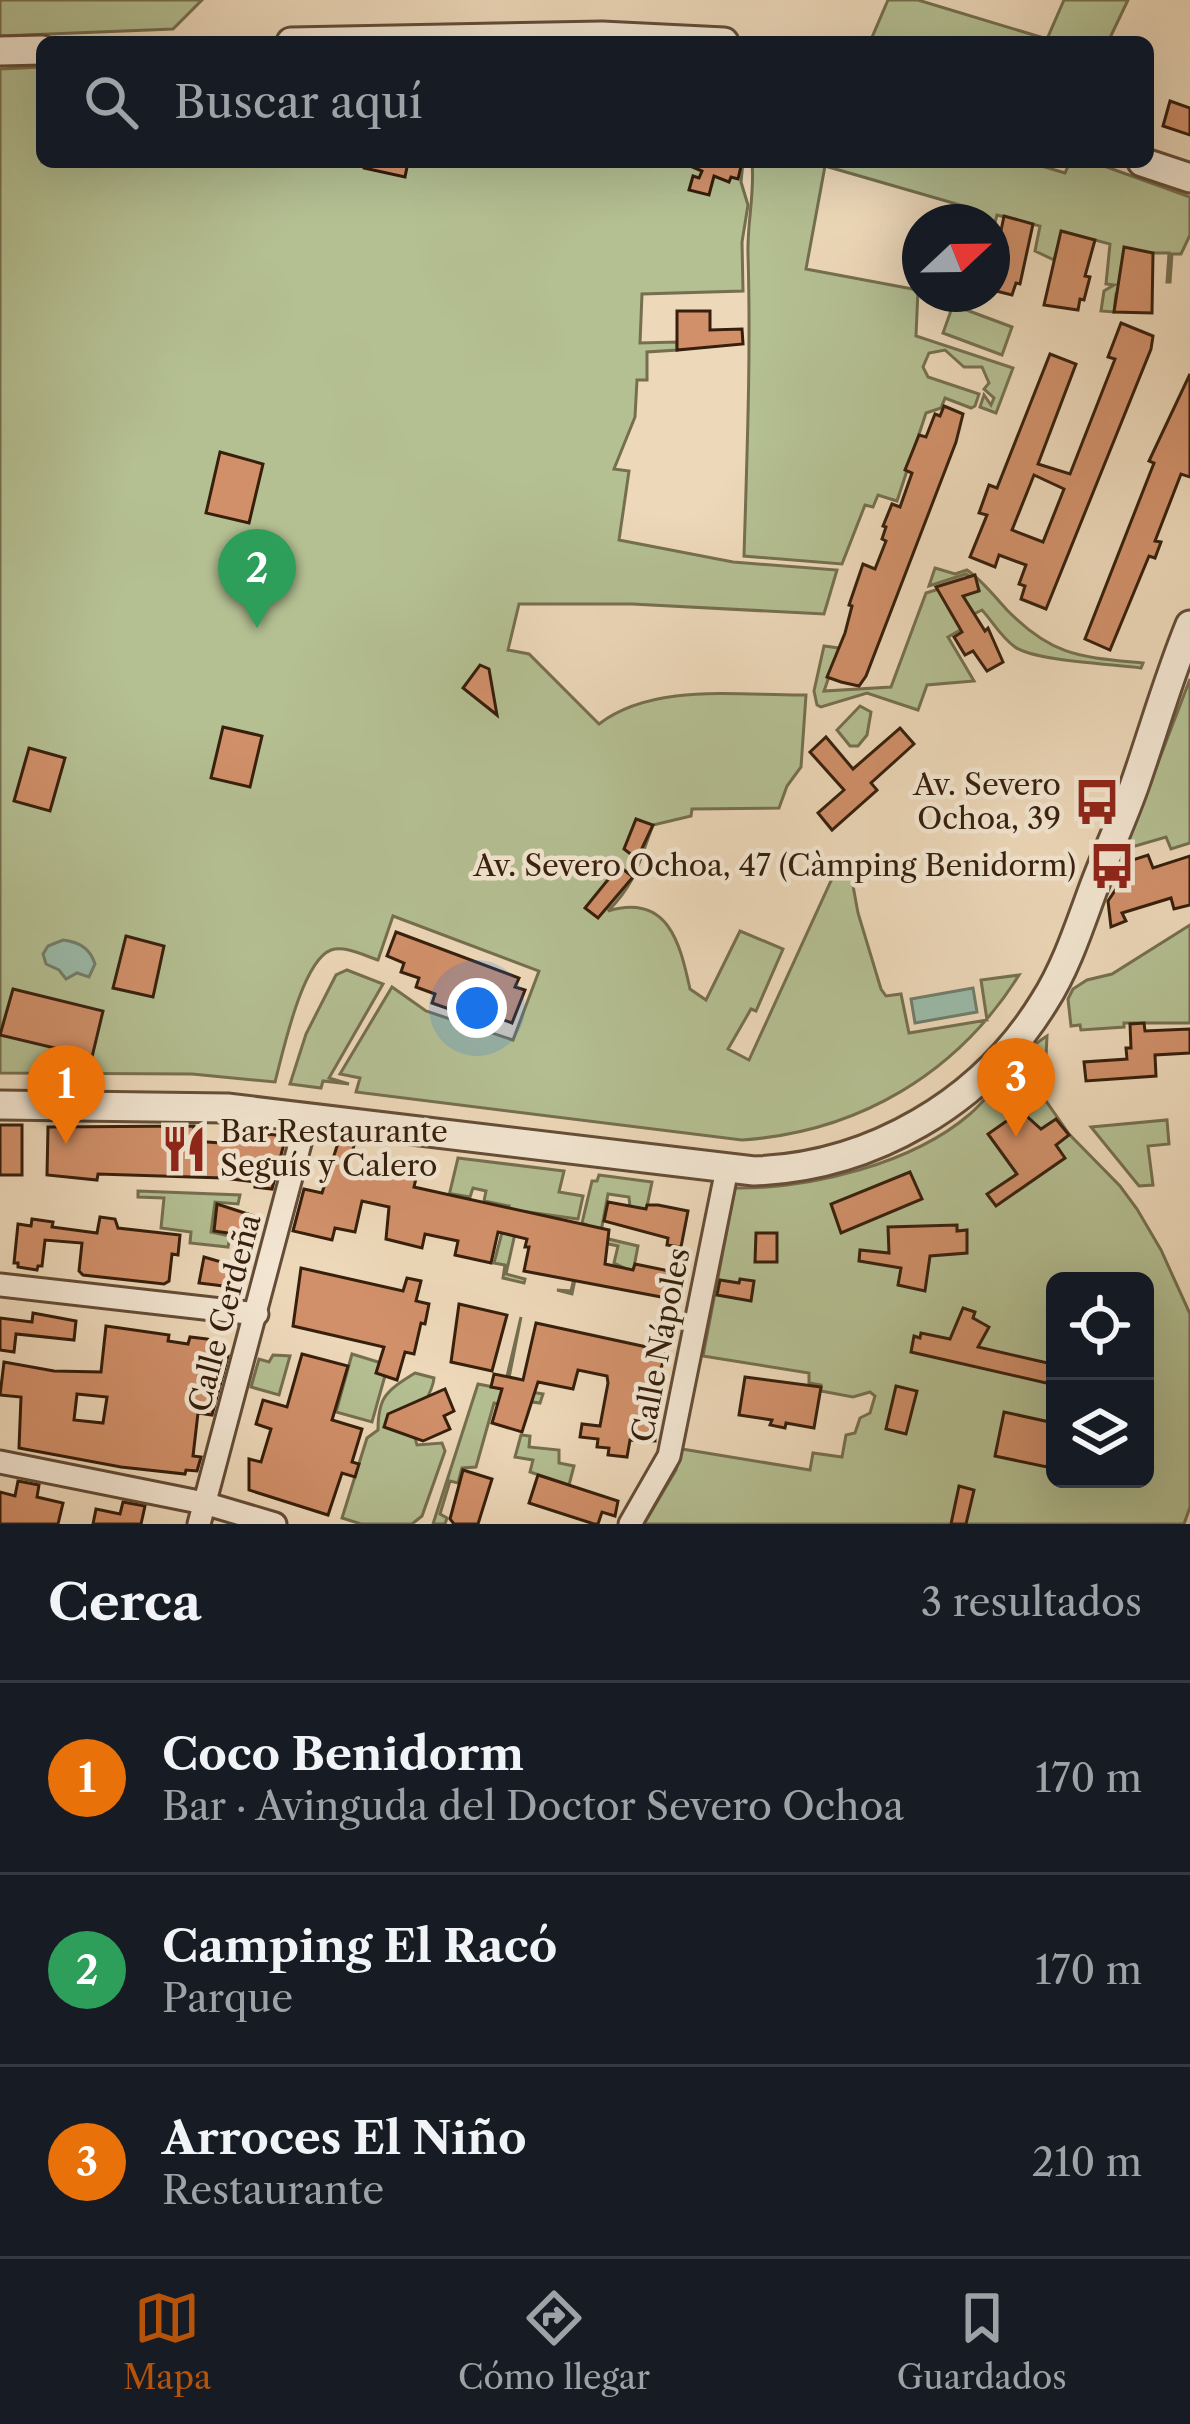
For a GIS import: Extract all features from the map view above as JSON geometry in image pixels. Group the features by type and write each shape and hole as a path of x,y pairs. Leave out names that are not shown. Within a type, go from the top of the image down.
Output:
{"street":[{"path":"0,51 36,50"},
{"path":"1154,166 1190,178"},
{"path":"0,1106 176,1105 727,1169 784,1170 870,1148 941,1110 1003,1056 1044,1003 1069,954 1136,782 1190,625"},
{"name":"Calle Cerdeña","path":"201,1513 307,1117"},
{"name":"Calle Nápoles","path":"630,1524 669,1456 727,1169"},
{"path":"0,1285 257,1314"},
{"path":"0,1462 201,1513 275,1524"}],"shaded area":[{"path":"0,0 202,0 173,29 0,36"},
{"path":"888,0 918,0 1037,36 873,36"},
{"path":"1064,0 1128,0 1111,36 1048,36"},
{"path":"36,67 36,168 742,168 748,205 742,242 743,291 642,294 640,343 677,342 677,350 647,352 647,380 637,380 635,417 614,469 629,471 619,540 733,562 837,570 824,614 632,604 519,604 508,650 529,654 599,724 645,702 671,697 806,695 801,767 779,808 692,809 691,816 653,825 631,881 608,911 628,907 658,916 675,939 690,989 706,1000 740,931 783,949 756,1011 751,1009 728,1049 749,1060 841,859 849,864 881,989 886,996 901,994 909,1033 985,1020 966,1041 901,1092 864,1110 785,1135 742,1140 356,1092 360,1078 340,1074 392,987 426,1011 513,1040 539,971 393,916 378,960 331,950 311,971 275,1082 192,1074 0,1073 0,69"},
{"path":"752,168 825,168 806,269 902,287 902,312 917,312 916,336 1013,368 996,413 980,407 984,395 991,405 994,398 984,389 989,383 982,367 964,367 945,350 929,353 923,367 928,377 979,394 975,406 945,398 941,408 926,413 897,501 878,495 873,507 865,505 842,564 744,556"},
{"path":"832,168 1048,168 1065,173 1067,168 1110,168 1190,197 1190,235 1181,254 1172,254 1170,282 1169,253 1145,253 1116,294 1114,312 1101,311 1104,291 1114,285 1106,284 1110,244 1062,231 1054,260 1035,251 1040,226 1010,218 1010,204 957,204"},
{"path":"950,312 972,312 1012,327 1002,355 943,333"},
{"path":"935,568 955,574 967,570 1024,626 1054,646 1085,656 1143,663 1141,668 1025,652 1005,639 982,610 958,622 962,629 948,637 974,681 927,685 918,710 867,693 817,705 814,691 824,646 839,648 824,691 891,687 926,593 945,587 950,600 979,590 966,574 929,586"},
{"path":"1190,679 1190,843 1171,849 1166,837 1125,849"},
{"path":"860,706 871,712 867,735 858,746 850,746 837,730"},
{"path":"1190,925 1190,1023 1124,1023 1124,1027 1081,1030 1080,1025 1071,1026 1068,999 1073,989 1112,974"},
{"path":"63,940 79,944 90,954 95,964 89,977 77,973 66,979 46,964 43,954 48,946"},
{"path":"347,970 383,984 329,1078 349,1084 323,1081 321,1088 290,1084 306,1034 336,975"},
{"path":"1019,975 994,1010 987,1018 981,980"},
{"path":"973,988 977,1012 915,1023 911,999"},
{"path":"1047,1036 1044,1098 1069,1134 1137,1209 1190,1314 1190,1507 1184,1524 644,1524 676,1470 682,1449 810,1470 813,1453 842,1457 846,1435 855,1433 860,1418 870,1413 875,1396 821,1391 821,1385 809,1383 809,1373 703,1356 735,1188 827,1178 919,1147 970,1114"},
{"path":"1167,1120 1169,1144 1148,1146 1153,1185 1139,1186 1091,1127"},
{"path":"458,1158 564,1171 559,1192 583,1196 578,1219 520,1211 506,1274 525,1279 524,1283 503,1278 505,1265 494,1263 509,1206 484,1201 486,1191 473,1188 470,1197 452,1194 442,1225"},
{"path":"599,1175 652,1182 645,1216 630,1207 629,1197 608,1194 600,1237 638,1246 633,1272 614,1263 618,1246 599,1242 580,1256 572,1294 557,1290 571,1291 592,1181"},
{"path":"138,1191 240,1195 238,1204 215,1202 211,1232 230,1236 228,1247 190,1243 191,1232 161,1228 164,1198 138,1197"},
{"path":"521,1317 507,1388 543,1394 540,1403 517,1400 515,1408 494,1403 476,1467 462,1468 458,1483 450,1481 440,1514 447,1518 445,1524 433,1524 478,1384 504,1389"},
{"path":"352,1354 388,1365 372,1422 336,1412"},
{"path":"273,1355 290,1356 279,1395 251,1387 259,1359 269,1362"},
{"path":"415,1373 434,1378 417,1417 417,1445 442,1443 445,1451 422,1516 412,1524 361,1524 342,1518 367,1438 378,1430 382,1402"},
{"path":"521,1435 530,1436 529,1447 559,1450 559,1463 574,1466 569,1485 530,1472 533,1460 515,1457"}],"building":[{"path":"1170,101 1190,108 1190,135 1163,126"},
{"path":"364,168 407,168 405,177"},
{"path":"695,168 741,168 738,179 731,177 729,182 714,176 709,195 689,190 693,176 699,178 702,171"},
{"path":"1010,218 1033,224 1020,284 1016,283 1012,295"},
{"path":"1061,231 1095,240 1085,276 1090,277 1078,310 1044,305"},
{"path":"1124,247 1153,253 1152,313 1114,312"},
{"path":"677,311 710,311 710,330 742,329 743,344 677,350"},
{"path":"1121,323 1153,336 1046,609 1021,599 1025,586 1019,584 1026,565 999,555 995,567 970,557 987,515 979,513 989,485 997,488 1050,354 1076,364 1038,464 1070,474 1115,359 1108,357","holes":["1034,475 1064,489 1043,542 1012,530"]},
{"path":"1190,374 1190,477 1181,474 1155,541 1161,542 1155,558 1149,556 1110,650 1085,639 1154,463 1149,461"},
{"path":"944,406 963,414 956,442 866,676 859,686 827,677 845,633 863,564 875,569 886,541 883,526 892,504 900,507 912,473 905,470 919,435 926,437 935,414 940,416"},
{"path":"220,452 263,464 249,523 206,513"},
{"path":"975,575 979,591 963,596 985,631 988,628 1003,662 987,671 973,651 965,655 954,637 962,632 936,587"},
{"path":"480,665 489,669 497,715 463,688"},
{"path":"223,727 262,736 250,787 211,778"},
{"path":"900,728 914,744 871,783 877,790 832,830 818,813 844,790 810,752 826,737 853,769"},
{"path":"29,748 65,758 50,811 14,801"},
{"path":"636,819 653,825 637,859 624,849"},
{"path":"1148,855 1153,868 1190,856 1190,905 1174,909 1171,898 1122,913 1126,921 1111,927 1108,901 1124,877 1123,863"},
{"path":"619,866 633,877 598,918 585,908"},
{"path":"396,932 519,978 515,987 525,990 512,1023 493,1016 489,1023 432,1003 435,994 416,987 419,978 401,972 404,963 387,956"},
{"path":"126,936 164,946 153,997 113,988"},
{"path":"13,989 103,1011 92,1057 0,1035"},
{"path":"1144,1023 1145,1031 1190,1029 1190,1053 1155,1055 1156,1076 1086,1081 1084,1062 1127,1059 1130,1024"},
{"path":"1021,1111 1041,1129 1056,1119 1069,1135 1056,1145 1065,1158 996,1206 987,1194 1017,1174 988,1134"},
{"path":"0,1125 22,1125 22,1175 0,1175"},
{"path":"194,1126 194,1141 234,1144 235,1131 286,1136 272,1189 223,1178 98,1174 97,1180 47,1175 48,1127"},
{"path":"338,1143 354,1145 348,1171 380,1178 384,1165 417,1174 414,1187 609,1230 605,1264 633,1270 635,1264 684,1274 677,1300 524,1271 527,1239 498,1232 491,1263 455,1255 458,1241 425,1234 422,1248 386,1239 389,1207 362,1201 355,1232 335,1228 332,1240 293,1231 304,1189 322,1193"},
{"path":"910,1172 922,1199 841,1233 831,1204"},
{"path":"608,1202 688,1211 681,1247 667,1245 668,1238 604,1221"},
{"path":"217,1204 257,1217 255,1237 214,1231"},
{"path":"100,1217 115,1219 118,1228 180,1235 169,1281 83,1275 79,1271 82,1243 45,1240 42,1266 37,1270 14,1263 18,1224 31,1226 32,1219 53,1222 52,1227 97,1233"},
{"path":"957,1225 957,1231 967,1230 967,1253 930,1256 925,1291 898,1285 901,1268 859,1261 860,1250 889,1253 888,1227"},
{"path":"756,1233 777,1233 777,1262 755,1262"},
{"path":"204,1257 242,1268 240,1288 199,1283"},
{"path":"301,1268 403,1291 407,1278 421,1281 416,1301 429,1304 425,1324 421,1323 414,1354 405,1352 397,1380 376,1373 384,1347 293,1326"},
{"path":"740,1279 754,1281 751,1301 717,1295 720,1280 739,1283"},
{"path":"459,1304 507,1315 492,1371 451,1362"},
{"path":"963,1308 975,1312 973,1318 989,1327 978,1347 1046,1363 1046,1383 911,1352 914,1336 920,1338 921,1333 950,1339"},
{"path":"33,1313 76,1321 74,1340 16,1334 14,1352 0,1350 0,1318 32,1322"},
{"path":"536,1323 665,1351 654,1403 655,1441 630,1440 627,1457 608,1455 609,1448 597,1447 598,1439 580,1437 582,1424 600,1426 608,1383 607,1376 578,1370 573,1389 538,1382 522,1432 492,1423 502,1389 491,1387 494,1374 523,1380"},
{"path":"106,1326 169,1335 168,1341 188,1344 190,1337 218,1342 217,1355 228,1356 212,1415 198,1413 193,1456 201,1457 197,1471 186,1470 185,1474 121,1467 19,1448 21,1397 0,1395 4,1362 54,1371 101,1372","holes":["77,1394 107,1397 103,1423 74,1420"]},
{"path":"302,1354 348,1366 332,1420 362,1429 352,1462 359,1464 355,1477 342,1473 328,1515 249,1490 249,1459 261,1462 271,1429 256,1424 263,1400 287,1407"},
{"path":"745,1377 821,1387 814,1428 786,1423 785,1428 770,1425 772,1420 739,1415"},
{"path":"896,1386 917,1391 906,1434 886,1429"},
{"path":"445,1389 454,1411 444,1416 450,1429 423,1441 384,1427 388,1414"},
{"path":"1004,1412 1046,1421 1046,1467 995,1456"},
{"path":"463,1470 492,1479 478,1524 454,1524 450,1519"},
{"path":"538,1475 618,1501 615,1516 602,1512 594,1524 529,1503"},
{"path":"18,1481 39,1485 37,1497 63,1503 58,1524 0,1524 0,1492 15,1496"},
{"path":"959,1486 974,1490 966,1524 951,1524"},
{"path":"123,1502 145,1506 141,1524 93,1524 96,1509 120,1514"}],"place":[{"name":"Camping El Racó","path":"257,628"},
{"name":"Av. Severo Ochoa, 39","path":"1097,802"},
{"name":"Av. Severo Ochoa, 47 (Càmping Benidorm)","path":"1112,866"},
{"name":"Arroces El Niño","path":"1016,1137"},
{"name":"Coco Benidorm","path":"66,1144"},
{"name":"Bar Restaurante Seguís y Calero","path":"184,1149"}]}
